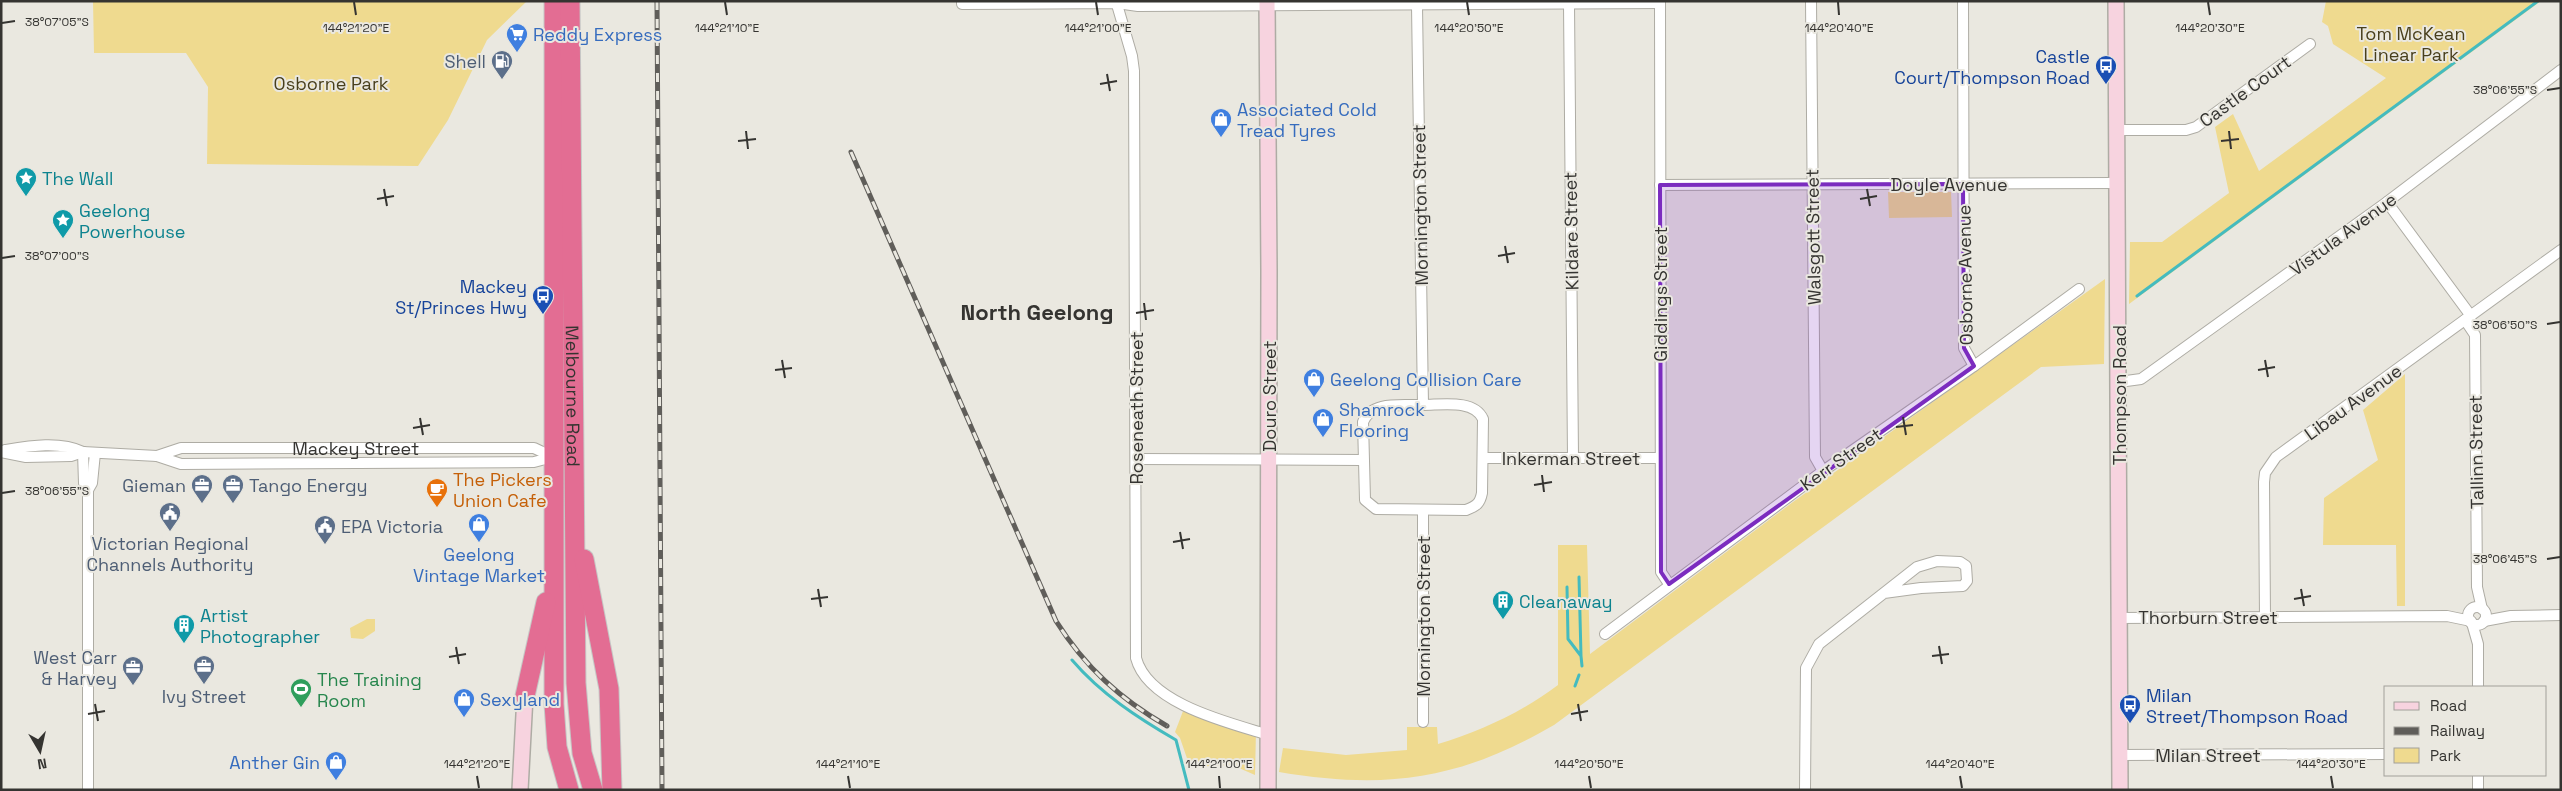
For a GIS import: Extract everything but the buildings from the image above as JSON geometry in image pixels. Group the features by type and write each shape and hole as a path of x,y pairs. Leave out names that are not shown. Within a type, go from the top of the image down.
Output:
{"highway":[{"name":"Melbourne Road","path":"554,1 553,457 555,726 562,767 569,790"},
{"name":"Melbourne Road","path":"570,1 570,231 577,708 582,753 593,790"},
{"name":"Mackey Street","path":"553,457 574,457"},
{"path":"575,496 585,565 606,665 610,703 612,790"},
{"path":"525,696 554,566"}],"main road":[{"name":"Thompson Road","path":"2116,1 2120,790"},
{"name":"Douro Street","path":"1267,3 1268,790"},
{"path":"520,790 525,696"}],"street":[{"name":"Walsgott Street","path":"1811,1 1815,457 1823,471"},
{"name":"Osborne Avenue","path":"1963,1 1964,348 1974,366"},
{"path":"962,3 1117,2 1138,6 1267,3 1417,6 1660,2"},
{"name":"Roseneath Street","path":"1117,2 1132,56 1134,71 1136,649 1139,666 1151,682 1195,712 1269,735"},
{"name":"Giddings Street","path":"1660,2 1661,572 1669,584"},
{"name":"Kildare Street","path":"1569,4 1573,457"},
{"name":"Mornington Street","path":"1417,6 1422,405"},
{"name":"Castle Court","path":"2117,130 2186,130 2196,127 2310,44"},
{"name":"Vistula Avenue","path":"2119,382 2141,379 2387,202 2561,70"},
{"name":"Doyle Avenue","path":"1660,185 2118,183"},
{"name":"Tallinn Street","path":"2387,202 2468,318 2475,335 2478,686"},
{"name":"Libau Avenue","path":"2265,617 2264,482 2269,466 2276,457 2561,250"},
{"name":"Kerr Street","path":"1606,634 1669,584 1823,471 2079,290"},
{"path":"1422,405 1471,407 1479,411 1483,419 1483,458 1481,502 1475,507 1466,510 1376,509 1369,505 1364,493 1363,422 1366,414 1372,409 1381,407 1422,405"},
{"name":"Mackey Street","path":"1,452 25,447 71,446 83,452 156,456 181,464 534,462 553,457"},
{"name":"Mackey Street","path":"156,456 181,448 534,448 553,457"},
{"path":"455,448 455,462"},
{"path":"83,452 84,483 88,490"},
{"path":"88,790 88,490 92,483 95,453"},
{"name":"Inkerman Street","path":"1483,458 1660,458"},
{"path":"1136,459 1363,460"},
{"name":"Mornington Street","path":"1423,510 1423,722"},
{"path":"1806,790 1806,680 1809,660 1819,644 1911,570 1925,563 1960,562 1966,567 1966,582 1962,586 1921,588 1884,593"},
{"name":"Thorburn Street","path":"2120,618 2561,615"},
{"name":"Milan Street","path":"2120,755 2384,754"},
{"path":"2478,776 2478,790"}],"highlighted area":[{"path":"1963,184 1964,348 1974,366 1669,584 1661,572 1660,185"}],"green space":[{"name":"Osborne Park","path":"93,1 527,1 487,40 448,120 418,166 207,164 208,87 186,53 94,53"},
{"name":"Tom McKean Linear Park","path":"2326,1 2541,1 2129,304 2130,242 2162,242 2229,193 2215,127 2233,114 2259,171 2386,78 2333,44 2328,26 2322,22"},
{"path":"1888,192 1951,192 1952,217 1889,218"},
{"path":"2105,279 2104,364 2041,367 1554,725 1519,744 1486,758 1454,769 1421,776 1388,780 1354,780 1279,772 1283,748 1346,755 1407,750 1407,727 1437,727 1438,744 1485,727 1530,704 1558,685 1558,545 1587,545 1590,654 1793,502"},
{"path":"2405,374 2405,606 2397,606 2396,545 2323,545 2324,498 2378,460 2363,410"},
{"path":"367,619 375,619 375,631 363,639 351,638 350,628"},
{"path":"1185,706 1256,731 1255,775 1232,765 1190,767 1180,738 1175,732"}],"waterway":[{"path":"2137,296 2538,1"},
{"path":"1579,577 1581,656"},
{"path":"1567,587 1568,639 1581,656 1582,666"},
{"path":"1072,660 1095,684 1148,723 1176,740 1189,790"},
{"path":"1575,686 1579,675"}],"railway":[{"path":"657,1 662,790"},
{"path":"851,152 1056,621 1079,653 1105,681 1134,705 1167,726"}],"place":[{"name":"Reddy Express","path":"517,53"},
{"name":"Shell","path":"502,80"},
{"name":"Castle Court/Thompson Road","path":"2106,85"},
{"name":"Associated Cold Tread Tyres","path":"1221,138"},
{"name":"The Wall","path":"26,197"},
{"name":"Geelong Powerhouse","path":"63,239"},
{"name":"Mackey St/Princes Hwy","path":"543,315"},
{"name":"Geelong Collision Care","path":"1314,398"},
{"name":"Shamrock Flooring","path":"1323,438"},
{"name":"Gieman","path":"202,504"},
{"name":"Tango Energy","path":"233,504"},
{"name":"The Pickers Union Cafe","path":"437,508"},
{"name":"Victorian Regional Channels Authority","path":"170,532"},
{"name":"Geelong Vintage Market","path":"479,543"},
{"name":"EPA Victoria","path":"325,545"},
{"name":"Cleanaway","path":"1503,620"},
{"name":"Artist Photographer","path":"184,644"},
{"name":"Ivy Street","path":"204,685"},
{"name":"West Carr & Harvey","path":"133,686"},
{"name":"The Training Room","path":"301,708"},
{"name":"Sexyland","path":"464,718"},
{"name":"Milan Street/Thompson Road","path":"2130,724"},
{"name":"Anther Gin","path":"336,781"}],"district":[{"name":"North Geelong","path":"1037,312"}]}
